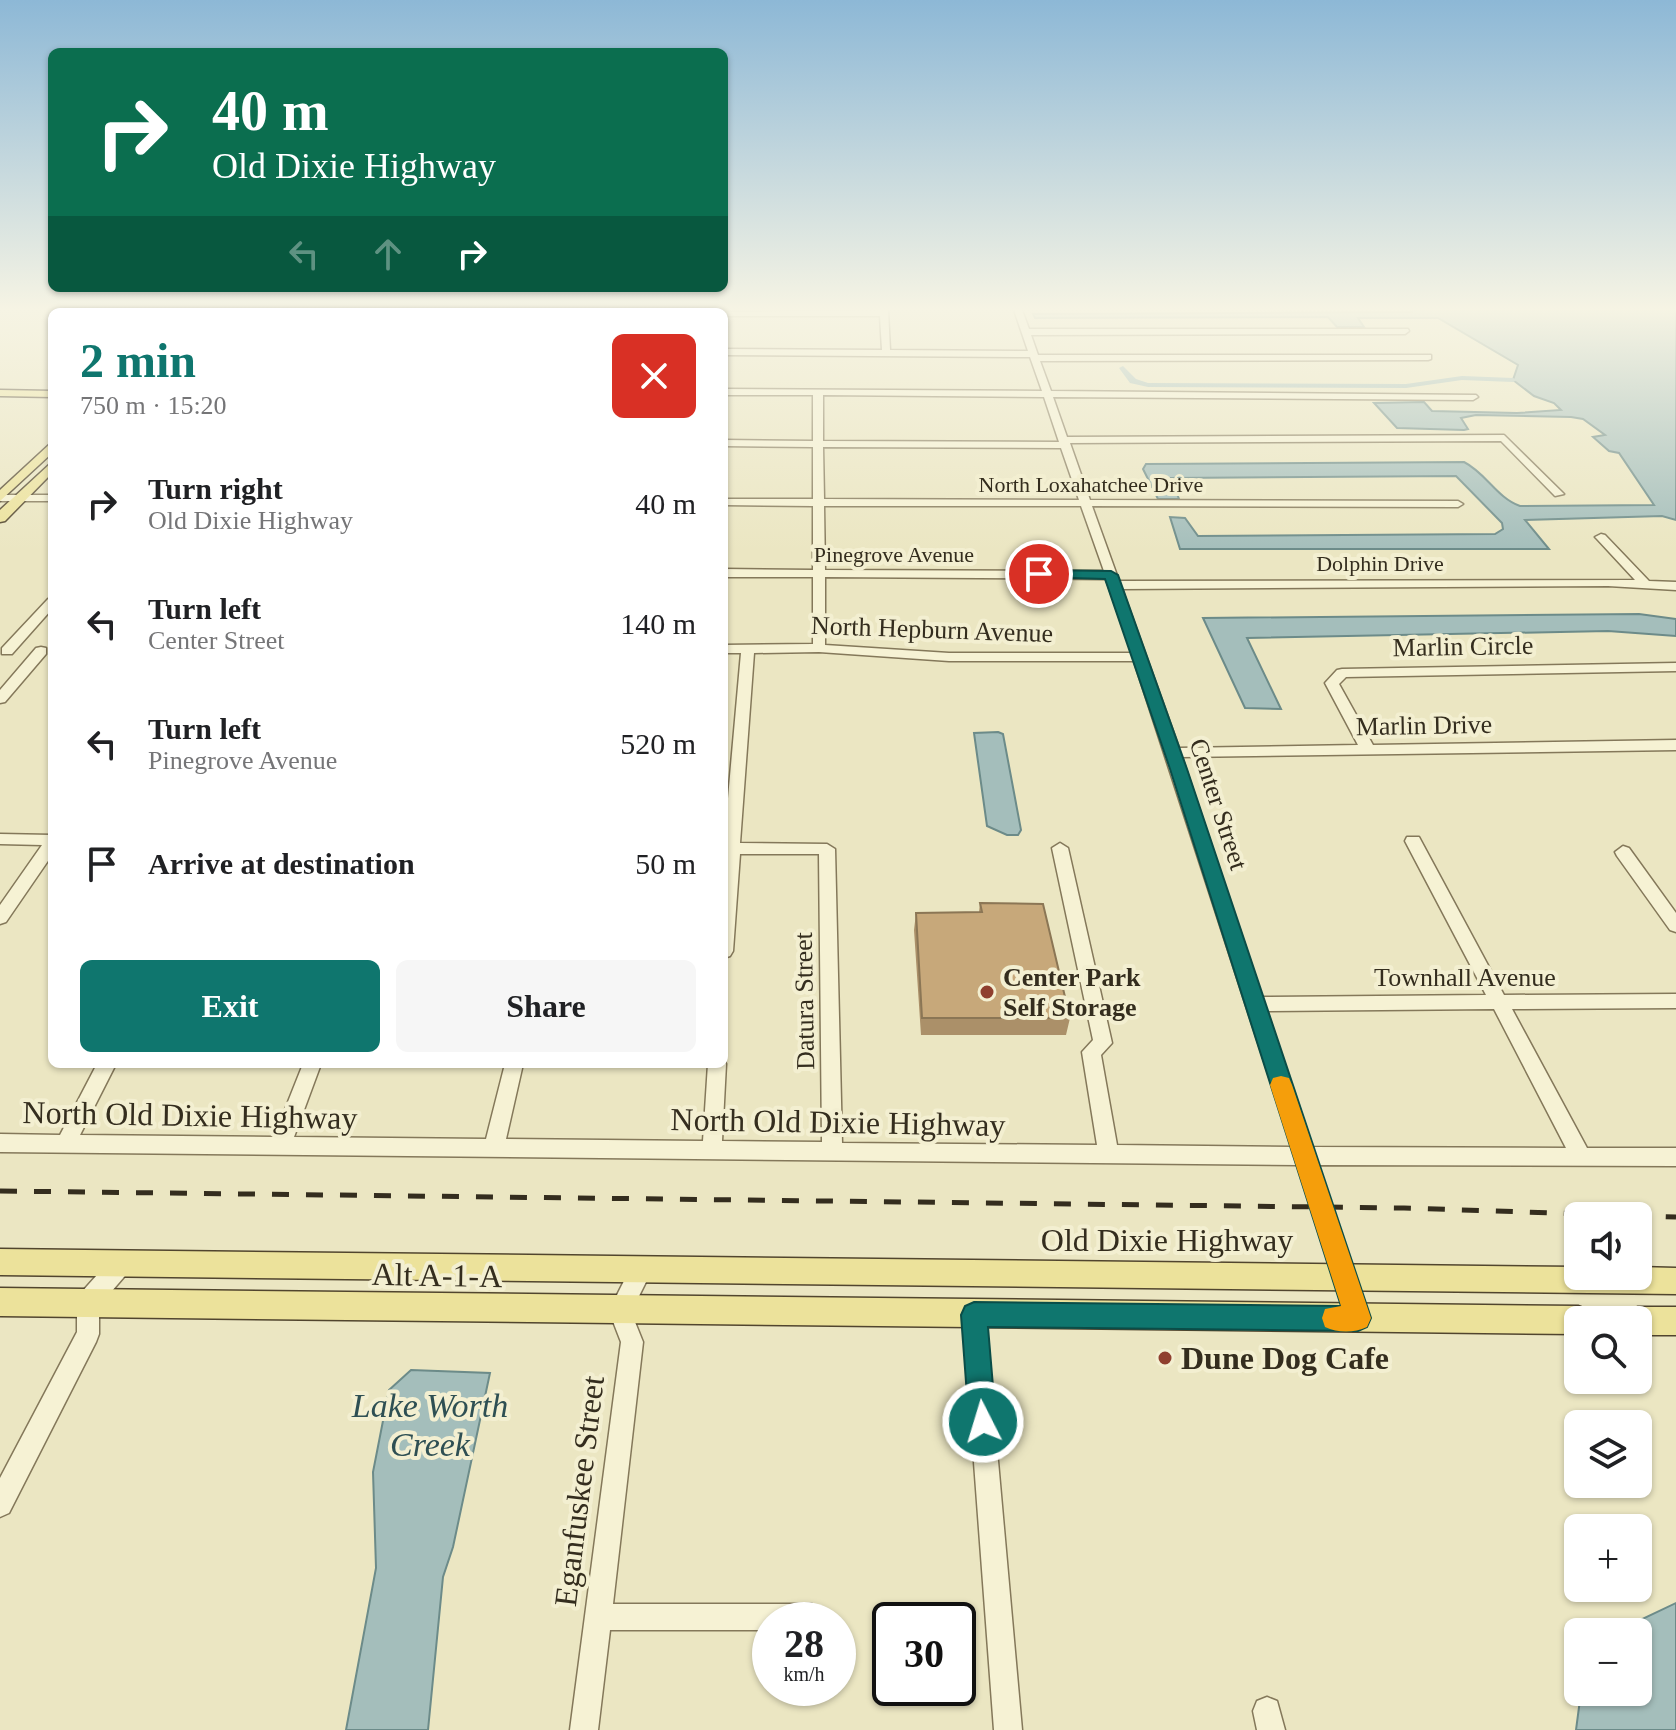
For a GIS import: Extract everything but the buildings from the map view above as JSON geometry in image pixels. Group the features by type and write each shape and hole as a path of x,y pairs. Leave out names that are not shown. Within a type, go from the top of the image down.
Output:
{"main road":[{"path":"1,392 48,394"},
{"path":"0,498 48,450"},
{"path":"0,518 48,470"},
{"name":"Alt A-1-A","path":"0,1262 801,1272"},
{"name":"Old Dixie Highway","path":"801,1272 1343,1275 1676,1281"},
{"name":"Alt A-1-A","path":"0,1302 974,1315"},
{"path":"974,1315 1564,1320"},
{"path":"1652,1321 1676,1321"}],"street":[{"path":"728,392 1473,397"},
{"path":"818,392 819,648"},
{"name":"Center Street","path":"1047,393 1173,753 1358,1318"},
{"path":"728,443 1504,438 1559,494"},
{"path":"0,498 48,498"},
{"name":"North Loxahatchee Drive","path":"728,502 1458,504"},
{"path":"1601,537 1646,585"},
{"name":"Pinegrove Avenue","path":"728,573 1113,580"},
{"name":"Dolphin Drive","path":"1113,580 1608,582 1676,586"},
{"path":"4,651 48,606"},
{"name":"North Hepburn Avenue","path":"728,649 819,648 949,657 1139,657"},
{"path":"728,839 748,649"},
{"path":"4,651 47,651"},
{"path":"0,699 47,651"},
{"name":"Marlin Circle","path":"1368,750 1332,683 1342,673 1676,667"},
{"name":"Marlin Drive","path":"1173,753 1676,745"},
{"path":"0,839 48,841"},
{"path":"1413,841 1582,1158"},
{"path":"0,918 48,847"},
{"name":"Datura Street","path":"728,848 827,849 832,1151"},
{"path":"1060,848 1103,1043 1091,1052 1109,1155"},
{"path":"1623,852 1676,926"},
{"name":"Townhall Avenue","path":"1255,1004 1676,1001"},
{"path":"65,1144 105,1068"},
{"path":"281,1146 310,1068"},
{"path":"494,1148 513,1068"},
{"path":"712,1150 717,1068"},
{"name":"North Old Dixie Highway","path":"0,1143 1304,1157 1676,1157"},
{"path":"0,1504 88,1334 88,1302 122,1263"},
{"path":"620,1311 642,1268"},
{"name":"Eganfuskee Street","path":"584,1730 632,1342 620,1311"},
{"path":"974,1315 1008,1730"},
{"path":"598,1617 752,1617"}],"water":[{"path":"1527,391 1676,391 1676,520 1662,516 1525,520 1549,549 1180,549 1170,517 1185,518 1198,536 1495,534 1503,529 1502,523 1456,476 1171,478 1179,499 1158,499 1143,469 1146,464 1464,462 1520,506 1654,505 1619,453 1609,451 1593,437 1605,435 1583,419 1476,415 1461,418 1468,429 1464,430 1397,428 1374,403 1424,402 1432,411 1517,413 1561,410 1554,403"},
{"path":"1639,614 1676,619 1676,636 1608,631 1247,638 1281,709 1245,708 1203,618"},
{"path":"974,733 1003,734 1021,830 1018,835 1007,835 987,826"},
{"name":"Lake Worth Creek","path":"411,1370 490,1373 453,1547 443,1577 428,1730 346,1730 376,1568 373,1472 389,1390"},
{"path":"1676,1603 1676,1730 1576,1730 1579,1706 1652,1706 1652,1618 1644,1618"}],"railway":[{"path":"0,1191 1404,1208 1676,1217"}],"slow traffic":[{"path":"1281,1085 1358,1318 1334,1318"}],"place":[{"name":"Center Park Self Storage","path":"987,992"},
{"name":"Dune Dog Cafe","path":"1165,1358"}],"route":[{"path":"983,1422 974,1315 1358,1318 1179,769 1111,575 1039,574"}]}
